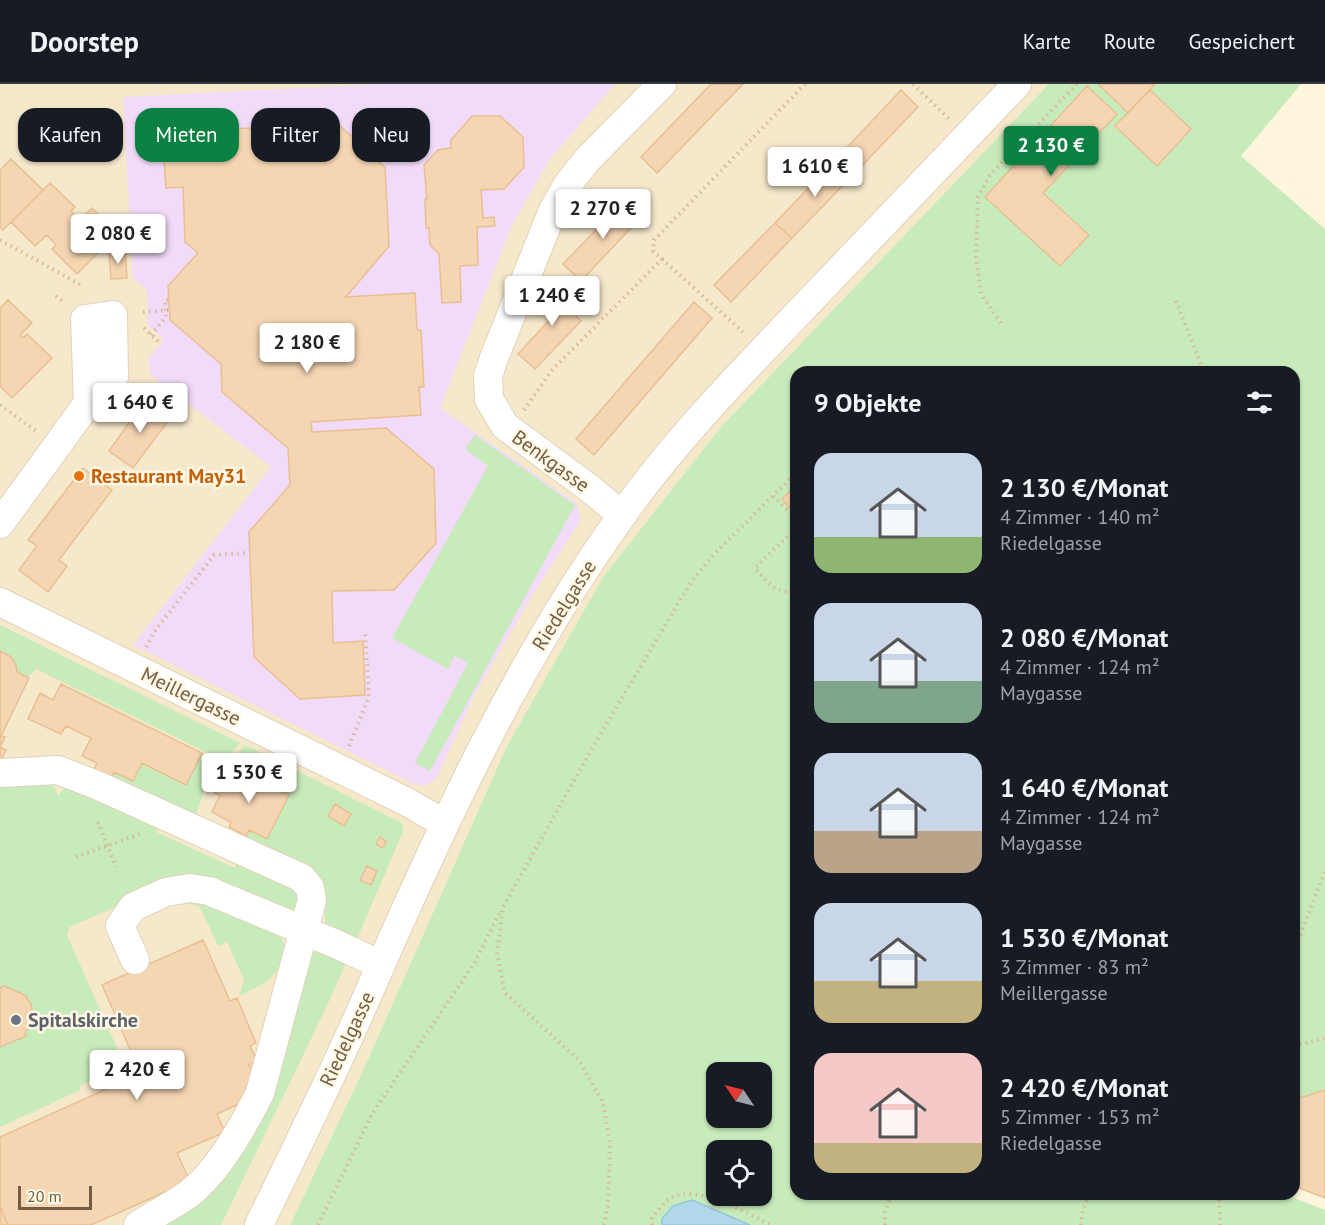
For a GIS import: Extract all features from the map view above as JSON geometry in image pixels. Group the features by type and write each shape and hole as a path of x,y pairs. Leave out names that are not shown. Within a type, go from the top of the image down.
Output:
{"street":[{"name":"Benkgasse","path":"622,515 589,488 510,431 499,418 489,399 488,376 553,210 568,184 587,160 662,84"},
{"name":"Riedelgasse","path":"259,1225 445,824 494,725 549,627 622,515 647,481 698,421 763,350 1017,84"},
{"path":"0,524 88,404"},
{"name":"Meillergasse","path":"0,602 407,802 445,824"},
{"path":"0,774 58,770 99,786 302,878 310,888 312,900 260,1094 245,1123 205,1180 189,1194 138,1225"},
{"path":"135,960 120,926 133,907 166,892 190,888 209,891 381,965"}],"path":[{"path":"763,350 653,251 654,240 805,84"},
{"path":"913,84 967,136"},
{"path":"1001,323 981,294 976,257 978,197 990,175 1077,84"},
{"path":"0,240 83,286"},
{"path":"510,431 552,370 662,259"},
{"path":"151,334 166,317 168,310 165,300 169,300"},
{"path":"1176,301 1202,366"},
{"path":"143,312 168,310"},
{"path":"144,328 161,344"},
{"path":"0,405 41,435"},
{"path":"318,1225 372,1114 474,964 503,907 594,745 691,582 715,553 790,479"},
{"path":"773,496 790,513"},
{"path":"790,534 755,568 772,587 784,592 790,590"},
{"path":"134,669 154,632 214,555 250,553"},
{"path":"338,768 369,697 365,631"},
{"path":"76,857 160,827 169,818"},
{"path":"98,822 116,867"},
{"path":"1300,936 1325,871"},
{"path":"503,907 497,954 505,993 578,1059 603,1102 610,1143 608,1205 604,1225"},
{"path":"1300,1044 1325,1038"},
{"path":"652,1225 652,1218 670,1198 694,1193 739,1209 771,1225"},
{"path":"885,1225 885,1212 890,1200"},
{"path":"1081,1225 1087,1200"},
{"path":"1219,1200 1220,1225"}],"shaded area":[{"path":"0,84 1049,84 721,427 603,577 506,748 366,1064 290,1225 0,1225"},
{"path":"382,84 615,84 550,159 512,225 440,408 576,503 581,520 533,594 473,698 437,777 428,785 416,785 133,645 271,467 150,374 149,358 164,340 148,325 147,290 133,278 123,97"}],"green space":[{"path":"1049,84 1301,84 1241,156 1325,229 1325,1090 1300,1098 1300,366 790,366 790,1200 1299,1200 1325,1210 1325,1225 750,1225 692,1200 662,1219 662,1225 290,1225 366,1064 506,748 603,577 721,427"},
{"path":"475,435 575,505 430,771 415,763 468,663 455,656 448,669 392,638 488,466 465,449"},
{"path":"0,625 240,743 224,761 36,669 27,678 17,672 10,657 0,651"},
{"path":"245,745 400,822 403,826 403,832 356,941 325,926 325,892 322,883 245,837 249,830 267,839 289,795 234,768 225,786 211,780"},
{"path":"202,753 222,763 207,783 194,820 109,782 114,772 133,781 142,763 186,784"},
{"path":"52,779 58,796 66,785 161,819 156,832 235,868 239,860 284,879 295,888 298,895 297,902 292,911 167,884 70,927 67,935 125,1066 79,1086 80,1090 0,1127 0,1047 26,1036 25,1033 33,1016 33,1008 30,1002 18,992 0,988 0,782"},
{"path":"197,898 280,936 285,956 276,973 239,996 244,980 227,942 218,946 201,909 186,903"},
{"path":"323,952 347,961 221,1225 162,1225 192,1205 310,955"}],"water":[{"path":"692,1200 750,1225 662,1225 662,1219 673,1206"}],"building":[{"path":"711,84 743,84 657,173 641,157"},
{"path":"1098,84 1155,84 1128,113"},
{"path":"1087,86 1117,114 1043,193 1089,235 1060,266 985,197"},
{"path":"901,90 918,107 854,174 837,158"},
{"path":"1150,90 1191,129 1157,166 1115,126"},
{"path":"472,116 500,116 523,137 524,167 504,189 481,190 483,218 494,217 495,226 477,227 478,265 460,266 461,302 442,303 439,254 430,245 429,228 426,228 425,199 427,199 424,165 430,162 430,159 438,150 451,148 451,140"},
{"path":"340,126 352,137 352,162 380,162 385,167 389,246 346,297 415,293 417,330 421,330 424,387 419,387 421,415 311,422 312,432 386,428 434,469 436,543 394,590 332,591 333,643 363,641 365,695 300,699 254,657 249,532 290,485 288,448 222,392 221,364 170,320 168,286 198,253 185,242 183,187 166,188 164,162 239,162 239,128 251,128 251,162 340,162"},
{"path":"837,158 854,174 792,238 775,223"},
{"path":"11,159 43,190 3,230 0,227 0,170"},
{"path":"50,183 75,207 71,211 80,220 92,208 117,234 77,274 52,249 56,245 47,235 35,246 11,222"},
{"path":"627,198 644,214 581,281 563,264"},
{"path":"775,223 792,238 731,302 714,285"},
{"path":"125,251 127,278 111,279 109,252"},
{"path":"560,282 576,298 567,307 581,321 535,369 518,354 554,315 541,302"},
{"path":"8,300 32,323 20,335 23,338 27,334 52,358 12,398 0,386 0,308"},
{"path":"694,302 712,318 594,455 576,439"},
{"path":"146,399 171,417 133,468 109,451"},
{"path":"83,468 112,490 59,560 67,566 48,592 19,570 37,546 28,540"},
{"path":"790,491 790,508 782,499"},
{"path":"0,651 11,657 17,672 29,678 1,736 5,737 0,747"},
{"path":"61,684 202,753 186,785 142,763 133,781 114,772 109,782 93,772 97,763 82,756 91,738 66,726 61,734 28,719 40,693 53,700"},
{"path":"0,747 6,750 0,762"},
{"path":"234,768 289,795 267,839 249,830 246,836 229,827 231,822 212,812 220,795 215,793 220,784 225,786"},
{"path":"335,804 351,814 344,826 328,816"},
{"path":"380,837 386,841 383,848 376,844"},
{"path":"367,866 377,871 371,885 360,880"},
{"path":"203,940 230,1001 237,998 256,1043 250,1046 257,1061 249,1065 255,1076 248,1100 217,1114 225,1132 177,1153 190,1181 91,1225 8,1225 0,1207 0,1137 140,1072 102,985"},
{"name":"Spitalskirche","path":"4,986 25,995 31,1004 33,1015 31,1025 25,1033 26,1036 0,1047 0,988"},
{"path":"1325,1090 1325,1198 1300,1188 1300,1098"},
{"path":"0,1207 8,1225 0,1225"}],"place":[{"name":"Restaurant May31","path":"79,476"},
{"name":"Spitalskirche","path":"16,1020"}]}
